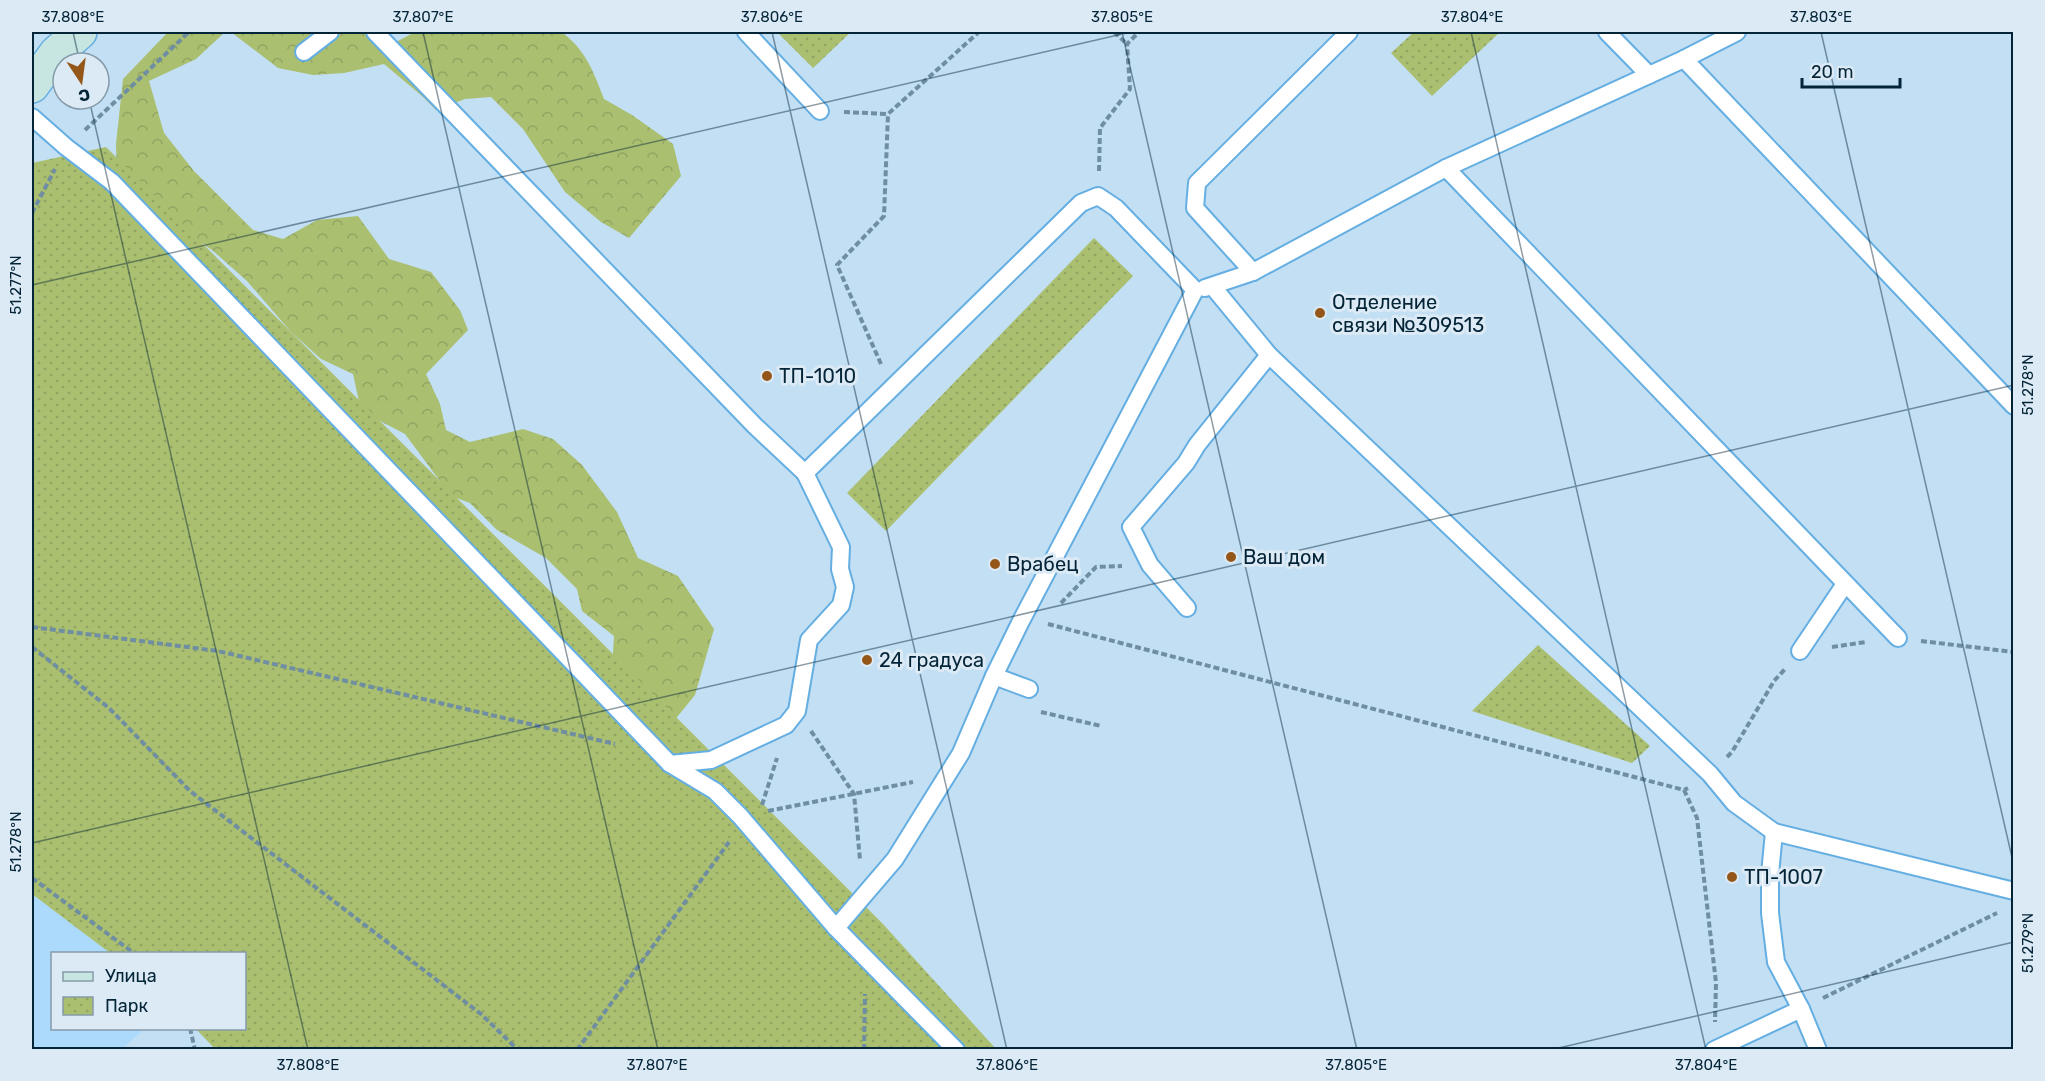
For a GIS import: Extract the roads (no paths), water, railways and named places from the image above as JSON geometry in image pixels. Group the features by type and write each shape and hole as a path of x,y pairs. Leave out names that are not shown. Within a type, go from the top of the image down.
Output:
{"main road":[{"path":"32,86 56,53 80,32"}],"lane":[{"path":"304,52 330,32"},
{"path":"375,32 755,426 805,473 841,547 840,569 845,587 841,605 809,640 796,711 786,725 711,760 665,759"},
{"path":"746,32 820,111"},
{"path":"1253,272 1195,208 1197,183 1350,32"},
{"path":"1607,32 1649,75"},
{"path":"1195,290 1213,287 1253,272 1446,168 1684,59 1737,32"},
{"path":"1684,59 2013,406"},
{"path":"32,117 66,147 112,182 665,759 715,791 745,822 836,928 956,1050"},
{"path":"1446,168 1898,638"},
{"path":"805,473 1081,203 1098,196 1116,208 1195,290"},
{"path":"1213,287 1269,355 1710,774 1734,803 1774,832 2013,891"},
{"path":"836,928 895,859 961,753 994,675 1021,621 1195,290"},
{"path":"1187,608 1150,565 1131,527 1186,463 1197,445 1269,355"},
{"path":"1800,651 1845,584"},
{"path":"994,675 1029,689"},
{"path":"1774,832 1770,874 1770,913 1776,962 1801,1009 1818,1050"},
{"path":"1714,1049 1801,1009"}],"place":[{"name":"Отделение связи №309513","path":"1320,313"},
{"name":"ТП-1010","path":"767,376"},
{"name":"Ваш дом","path":"1231,557"},
{"name":"Врабец","path":"995,564"},
{"name":"24 градуса","path":"867,660"},
{"name":"ТП-1007","path":"1732,877"}]}
